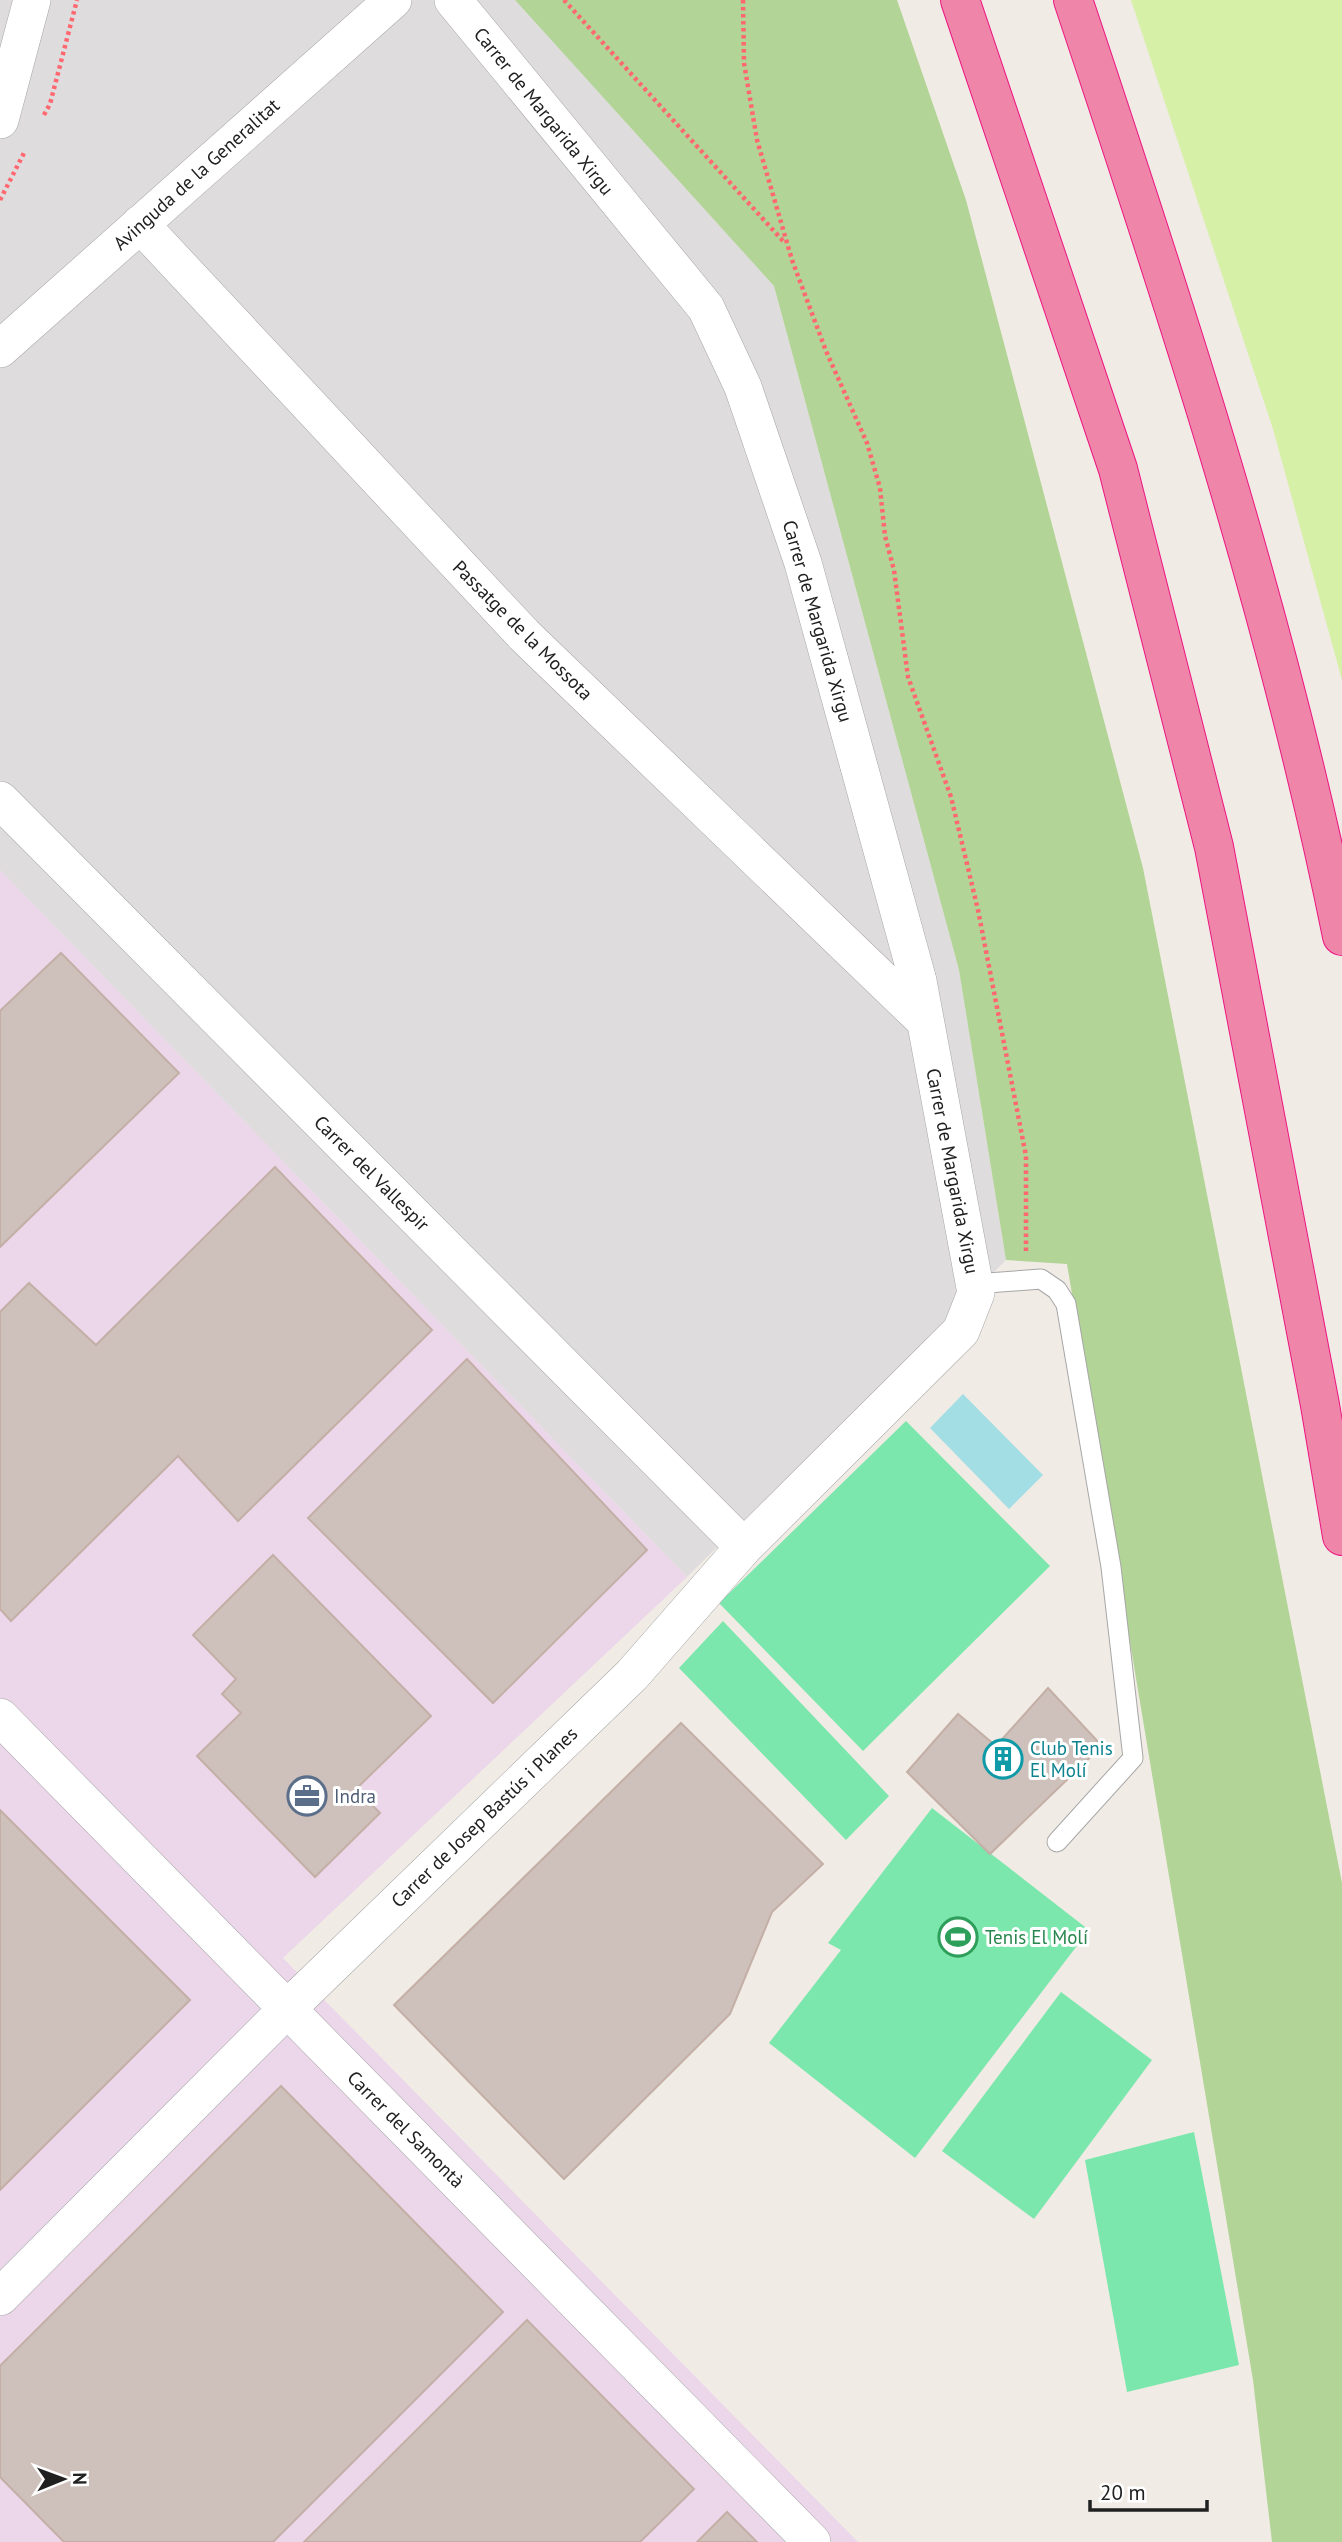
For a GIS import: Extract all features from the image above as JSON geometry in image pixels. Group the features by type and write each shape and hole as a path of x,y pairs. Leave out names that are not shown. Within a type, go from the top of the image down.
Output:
{"highway":[{"path":"960,0 1118,468 1214,847 1320,1405 1342,1536"},
{"path":"1073,0 1203,402 1268,624 1324,848 1342,936"}],"street":[{"path":"0,120 32,0"},
{"name":"Avinguda de la Generalitat","path":"0,349 393,0"},
{"name":"Carrer de Margarida Xirgu","path":"453,0 706,308 743,387 803,563 918,981 976,1293 961,1331"},
{"name":"Passatge de la Mossota","path":"140,224 524,635 924,1020"},
{"name":"Carrer del Vallespir","path":"0,800 744,1547"},
{"name":"Carrer de Josep Bastús i Planes","path":"0,2297 287,2009 632,1675 744,1547 961,1331"},
{"name":"Carrer del Samontà","path":"0,1717 812,2542"}],"lane":[{"path":"974,1284 1041,1279 1057,1290 1066,1304 1111,1567 1133,1758 1057,1843"}],"path":[{"path":"564,0 786,244"},
{"path":"743,0 744,63 757,140 786,244 826,351 867,443 880,488 908,677 951,797 978,910 1026,1156 1026,1280"}],"shaded area":[{"path":"0,0 515,0 774,286 959,970 1006,1260 687,1577 0,870"},
{"path":"0,870 687,1577 283,1958 858,2542 0,2542"}],"green space":[{"path":"515,0 897,0 966,200 1143,868 1342,1883 1342,2542 1272,2542 1253,2380 1067,1264 1006,1260 959,970 774,286"},
{"path":"1131,0 1342,0 1342,680 1273,429"},
{"path":"906,1421 1050,1566 863,1751 719,1603"},
{"path":"723,1621 889,1796 846,1840 679,1668"},
{"name":"Tenis El Molí","path":"932,1808 1089,1930 915,2158 769,2043 841,1950 828,1943"},
{"path":"1061,1992 1152,2060 1034,2219 942,2151"},
{"path":"1194,2132 1239,2365 1127,2392 1085,2160"}],"water":[{"path":"963,1394 1043,1475 1009,1509 930,1428"}],"building":[{"path":"61,953 179,1073 0,1247 0,1011"},
{"path":"275,1167 432,1330 238,1521 178,1456 11,1621 0,1609 0,1312 29,1283 96,1345"},
{"path":"467,1359 647,1550 493,1703 308,1518"},
{"path":"273,1555 431,1716 356,1789 380,1813 315,1877 197,1756 241,1713 222,1694 236,1679 193,1635"},
{"name":"Club Tenis El Molí","path":"1048,1688 1102,1746 990,1854 907,1772 958,1714 996,1746"},
{"path":"681,1723 823,1864 772,1912 730,2014 564,2179 394,2005"},
{"path":"0,1810 190,2000 0,2190"},
{"path":"281,2086 503,2312 273,2542 64,2542 0,2477 0,2366"},
{"path":"527,2320 694,2489 640,2542 304,2542"},
{"path":"727,2512 757,2542 697,2542"}],"place":[{"name":"Club Tenis El Molí","path":"1003,1759"},
{"name":"Indra","path":"307,1796"},
{"name":"Tenis El Molí","path":"958,1937"}]}
